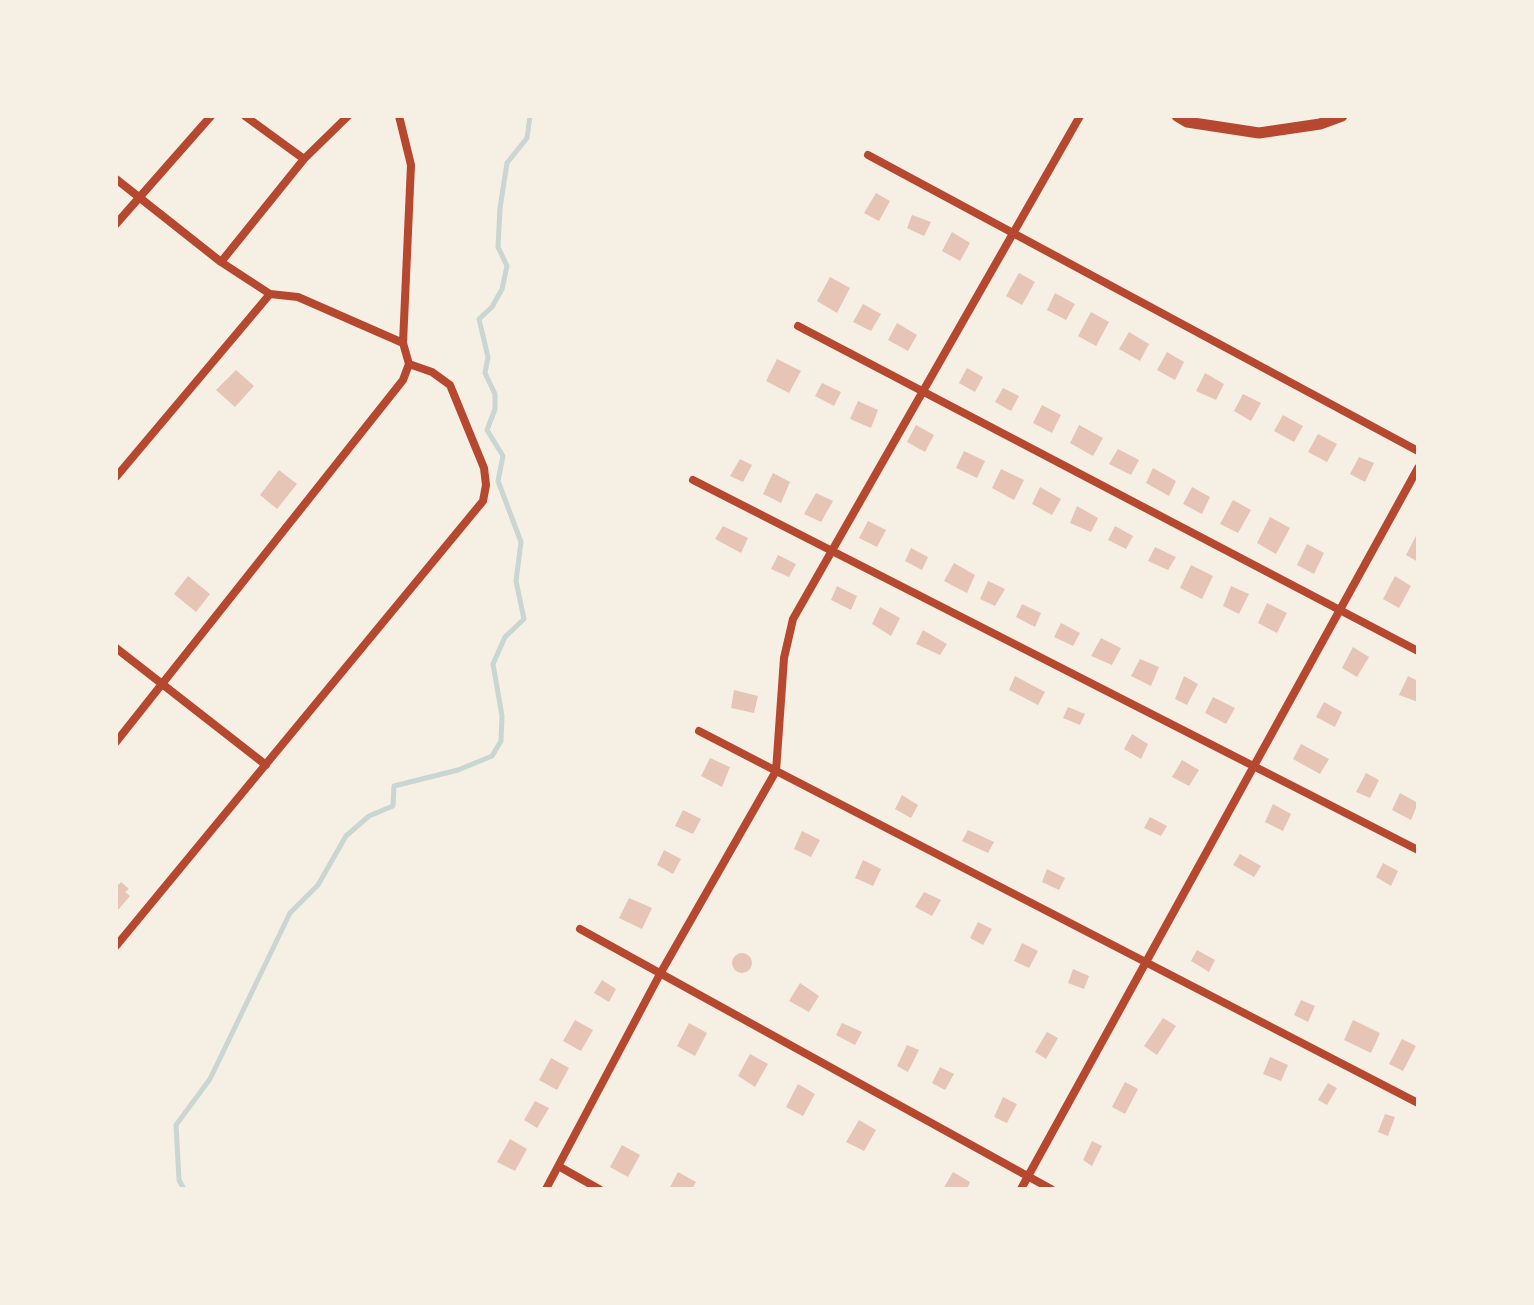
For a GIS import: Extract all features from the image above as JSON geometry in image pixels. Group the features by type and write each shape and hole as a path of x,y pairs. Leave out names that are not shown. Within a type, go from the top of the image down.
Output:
{"street":[{"path":"116,224 211,116"},
{"path":"245,116 304,159"},
{"path":"221,262 304,159 348,116"},
{"path":"116,742 403,380 409,364 403,343 411,165 399,116"},
{"path":"546,1189 660,974 776,771 784,658 793,619 834,552 1011,232 1080,116"},
{"path":"1177,116 1187,122 1259,133 1320,124 1342,116"},
{"path":"868,155 1418,451"},
{"path":"116,179 221,262 270,294 298,297 403,343"},
{"path":"116,477 270,294"},
{"path":"798,326 1418,651"},
{"path":"116,946 483,501 486,485 484,468 450,385 432,372 409,364"},
{"path":"1021,1189 1418,468"},
{"path":"693,480 1418,850"},
{"path":"116,648 266,765"},
{"path":"699,731 1418,1103"},
{"path":"580,929 1051,1189"},
{"path":"560,1167 599,1189"}],"building":[{"path":"876,193 890,201 879,221 864,213"},
{"path":"912,215 931,222 924,236 907,228"},
{"path":"952,232 970,243 960,261 942,251"},
{"path":"1019,273 1035,282 1022,305 1006,296"},
{"path":"830,277 850,288 837,313 817,301"},
{"path":"1055,293 1075,304 1066,320 1047,310"},
{"path":"863,304 881,314 871,331 853,322"},
{"path":"1091,312 1109,322 1096,346 1078,336"},
{"path":"897,323 917,335 908,351 888,340"},
{"path":"1129,332 1149,344 1140,361 1119,349"},
{"path":"1167,352 1184,362 1175,380 1157,370"},
{"path":"777,359 801,371 789,393 766,381"},
{"path":"967,368 983,377 975,392 959,383"},
{"path":"236,370 254,386 235,407 216,390"},
{"path":"1205,373 1224,384 1216,400 1196,391"},
{"path":"822,383 841,392 834,406 815,396"},
{"path":"1003,388 1019,396 1011,411 995,402"},
{"path":"1243,394 1261,403 1251,421 1234,411"},
{"path":"858,401 878,410 871,428 850,419"},
{"path":"1042,405 1061,415 1052,433 1033,423"},
{"path":"1283,415 1303,426 1294,442 1274,431"},
{"path":"916,425 934,435 925,452 907,442"},
{"path":"1079,425 1103,438 1093,456 1070,443"},
{"path":"1318,434 1337,444 1327,462 1308,452"},
{"path":"1118,449 1139,460 1131,475 1109,464"},
{"path":"964,451 985,461 977,478 956,468"},
{"path":"1359,457 1374,463 1365,482 1350,474"},
{"path":"740,459 752,465 743,482 730,476"},
{"path":"1153,468 1176,481 1169,496 1146,483"},
{"path":"1001,469 1024,480 1014,500 992,488"},
{"path":"279,470 297,484 277,509 260,495"},
{"path":"773,473 790,482 781,503 763,494"},
{"path":"1040,487 1061,499 1052,515 1032,504"},
{"path":"1192,487 1210,497 1202,514 1183,504"},
{"path":"816,493 833,501 821,522 804,514"},
{"path":"1233,500 1251,510 1238,533 1220,524"},
{"path":"1077,506 1098,518 1091,532 1070,523"},
{"path":"1270,517 1290,528 1276,554 1257,543"},
{"path":"868,521 886,530 877,547 859,538"},
{"path":"723,526 748,538 741,553 715,539"},
{"path":"1115,526 1133,536 1126,549 1108,540"},
{"path":"1418,532 1418,562 1406,555"},
{"path":"1307,544 1324,553 1314,574 1297,565"},
{"path":"1155,547 1176,557 1168,570 1148,561"},
{"path":"911,548 928,557 922,570 905,561"},
{"path":"778,555 796,564 789,577 771,569"},
{"path":"954,563 975,575 967,593 944,581"},
{"path":"1191,565 1213,576 1202,599 1180,588"},
{"path":"188,576 210,594 196,612 174,594"},
{"path":"1395,576 1411,586 1399,608 1383,599"},
{"path":"988,581 1005,589 995,606 980,599"},
{"path":"837,586 857,596 851,610 831,600"},
{"path":"1231,586 1249,594 1239,614 1223,606"},
{"path":"1267,603 1287,613 1277,633 1258,623"},
{"path":"1022,604 1041,613 1035,627 1016,617"},
{"path":"880,607 900,618 891,636 872,624"},
{"path":"1061,623 1080,633 1073,646 1054,637"},
{"path":"923,630 947,644 940,655 916,644"},
{"path":"1101,638 1121,648 1112,665 1091,656"},
{"path":"1353,647 1369,657 1357,677 1342,668"},
{"path":"1140,659 1159,667 1151,686 1131,676"},
{"path":"1015,676 1045,692 1038,705 1009,690"},
{"path":"1184,676 1198,684 1187,705 1175,699"},
{"path":"1408,676 1418,681 1418,702 1399,695"},
{"path":"734,690 758,696 754,713 731,708"},
{"path":"1213,697 1235,708 1226,724 1205,713"},
{"path":"1324,702 1342,712 1335,727 1316,717"},
{"path":"1068,707 1085,714 1080,725 1063,718"},
{"path":"1132,734 1148,744 1141,759 1124,749"},
{"path":"1301,744 1329,759 1320,774 1293,759"},
{"path":"710,758 730,767 722,787 701,776"},
{"path":"1182,760 1199,770 1189,786 1172,777"},
{"path":"1366,773 1379,780 1370,798 1356,792"},
{"path":"1400,793 1418,803 1411,820 1392,810"},
{"path":"902,795 918,805 911,818 895,809"},
{"path":"1273,804 1291,814 1283,831 1265,822"},
{"path":"683,810 701,819 693,834 675,826"},
{"path":"1150,817 1167,826 1161,836 1144,828"},
{"path":"968,830 994,842 988,853 962,841"},
{"path":"802,831 820,840 811,857 794,849"},
{"path":"664,850 681,859 673,874 657,865"},
{"path":"1240,854 1261,866 1254,877 1233,865"},
{"path":"863,860 881,869 873,886 855,878"},
{"path":"1383,863 1398,871 1391,886 1376,877"},
{"path":"1047,869 1065,878 1059,890 1042,882"},
{"path":"121,882 129,889 125,892 130,896 118,910 116,887"},
{"path":"924,892 941,900 932,916 915,907"},
{"path":"629,898 652,908 642,929 619,918"},
{"path":"978,922 992,929 983,945 970,938"},
{"path":"1022,943 1038,951 1029,968 1014,961"},
{"path":"1197,950 1215,960 1209,972 1191,961"},
{"path":"742,953 749,956 752,963 749,970 742,973 735,970 732,963 735,956"},
{"path":"1073,969 1089,976 1084,989 1068,983"},
{"path":"602,980 616,989 609,1002 594,993"},
{"path":"800,983 819,996 809,1012 789,1001"},
{"path":"1301,1000 1315,1006 1308,1022 1294,1015"},
{"path":"1163,1018 1176,1026 1157,1055 1144,1046"},
{"path":"575,1020 593,1030 581,1051 563,1041"},
{"path":"1353,1020 1380,1033 1371,1053 1344,1040"},
{"path":"689,1023 707,1033 695,1056 677,1046"},
{"path":"842,1023 862,1032 855,1045 836,1035"},
{"path":"1047,1032 1058,1038 1046,1059 1035,1052"},
{"path":"1402,1039 1416,1046 1403,1071 1389,1064"},
{"path":"907,1045 919,1050 908,1072 897,1066"},
{"path":"750,1054 768,1064 755,1087 738,1076"},
{"path":"1270,1057 1288,1065 1281,1081 1263,1074"},
{"path":"551,1058 569,1068 557,1090 539,1080"},
{"path":"940,1067 954,1074 945,1090 932,1083"},
{"path":"1125,1082 1138,1089 1125,1114 1112,1107"},
{"path":"1328,1083 1337,1088 1327,1105 1318,1100"},
{"path":"798,1084 815,1094 803,1116 786,1107"},
{"path":"1003,1097 1017,1104 1007,1123 994,1117"},
{"path":"535,1101 549,1108 537,1128 524,1120"},
{"path":"1385,1114 1395,1117 1388,1136 1378,1132"},
{"path":"859,1120 876,1130 864,1151 846,1142"},
{"path":"510,1139 527,1149 515,1171 497,1162"},
{"path":"1092,1141 1102,1146 1092,1166 1083,1160"},
{"path":"622,1145 640,1155 628,1177 610,1167"},
{"path":"678,1172 696,1182 692,1189 669,1189"},
{"path":"953,1172 970,1182 967,1189 943,1189"}],"waterway":[{"path":"184,1189 179,1180 176,1125 210,1079 290,913 318,885 346,836 369,816 393,806 394,786 458,770 492,756 501,741 502,716 493,664 505,637 524,619 516,581 521,542 498,481 503,456 487,430 495,409 495,394 485,373 488,357 479,319 492,307 502,289 507,266 498,247 507,163 527,138 530,116"}]}
